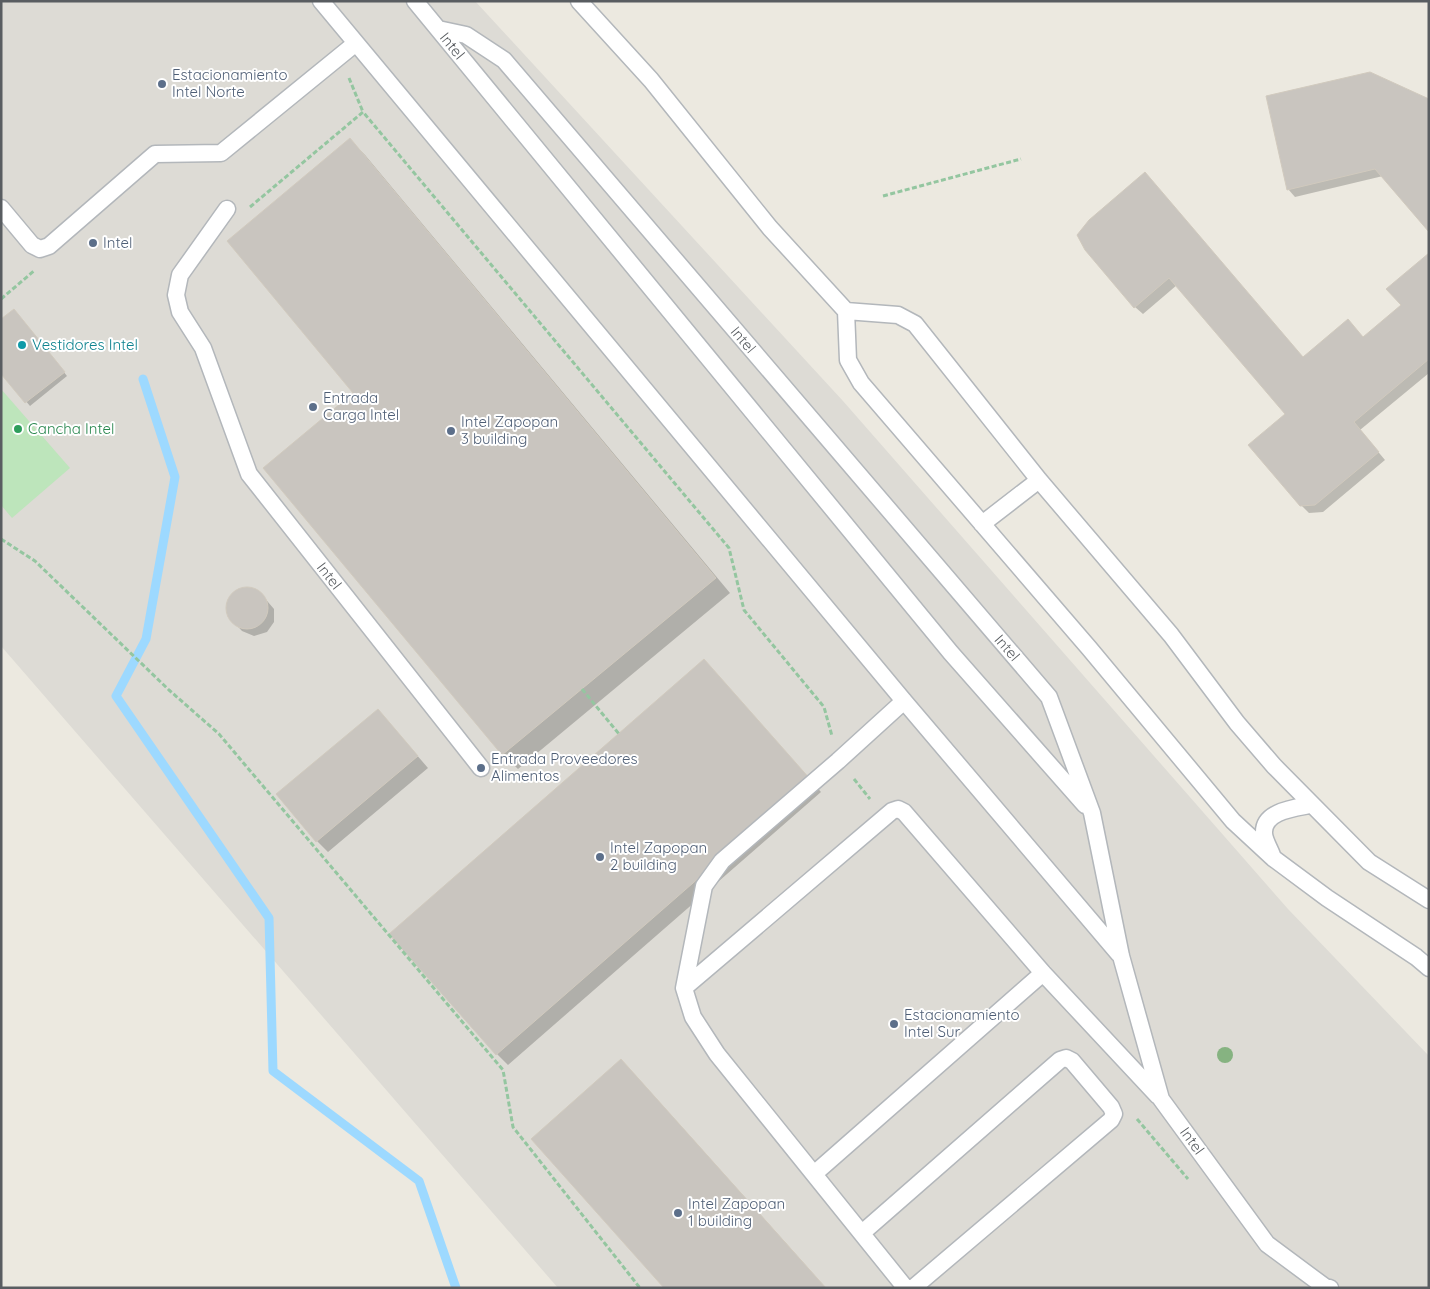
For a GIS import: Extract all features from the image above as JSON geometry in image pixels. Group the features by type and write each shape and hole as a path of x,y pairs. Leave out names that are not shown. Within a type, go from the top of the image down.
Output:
{"lane":[{"name":"Intel","path":"321,1 904,701 1121,956"},
{"path":"415,1 438,29"},
{"path":"579,1 651,80 770,228 846,311 848,360 861,383 1090,648 1233,821 1273,858 1326,898 1416,957 1429,968"},
{"name":"Intel","path":"438,29 466,35 504,60 1050,697 1092,813 1121,956 1161,1099 1267,1244 1327,1287"},
{"name":"Intel","path":"438,29 951,654 1092,813"},
{"path":"1,208 32,245 40,249 49,246 155,154 221,154 356,43"},
{"name":"Intel","path":"227,209 180,275 176,295 180,312 203,348 249,474 480,768"},
{"path":"846,311 898,315 916,324 1040,480 1171,635 1237,723 1310,805 1369,862 1429,900"},
{"path":"982,524 1040,480"},
{"path":"904,701 838,761 722,860 704,886 684,988 693,1017 717,1054 904,1286 908,1288"},
{"path":"1273,858 1264,833 1267,822 1279,812 1310,805"},
{"path":"684,988 885,817 898,809 904,812 1043,973 1161,1099"},
{"path":"814,1174 1043,973"},
{"path":"862,1233 1060,1060 1066,1058 1072,1061 1111,1107 1114,1114 1110,1120 913,1288"}],"path":[{"path":"246,211 363,112 729,548 744,610 824,708 838,761 885,817"},
{"path":"883,196 1021,160"},
{"path":"1,539 35,561 169,690 219,734 320,857 503,1070 512,1127 640,1288"},
{"path":"582,689 619,734"},
{"path":"1135,1116 1192,1184"}],"shaded area":[{"path":"1,1 475,1 843,401 1288,909 1429,1056 1429,1288 558,1288 1,646"}],"green space":[{"name":"Cancha Intel","path":"1,389 70,468 12,518 1,505"}],"building":[{"path":"1370,72 1429,99 1429,232 1375,169 1287,190 1266,96"},
{"name":"Intel Zapopan 3 building","path":"350,138 716,578 502,755 263,468 353,393 227,241"},
{"path":"1145,172 1303,357 1348,319 1363,337 1401,305 1386,289 1429,253 1429,359 1354,422 1379,452 1315,505 1300,506 1248,445 1285,414 1169,278 1134,308 1085,250 1077,235 1089,220"},
{"name":"Vestidores Intel","path":"14,309 65,372 25,403 1,374 1,319"},
{"path":"243,587 251,587 262,593 268,608 262,623 251,629 243,629 232,623 226,612 226,604 232,593"},
{"name":"Intel Zapopan 2 building","path":"704,659 811,780 496,1055 389,934"},
{"path":"378,709 418,756 316,842 276,794"},
{"name":"Intel Zapopan 1 building","path":"621,1059 826,1288 664,1288 531,1139"}],"waterway":[{"path":"143,379 175,477 146,639 116,696 269,918 273,1071 419,1181 456,1288"}],"place":[{"name":"Estacionamiento Intel Norte","path":"162,84"},
{"name":"Intel","path":"93,243"},
{"name":"Vestidores Intel","path":"22,345"},
{"name":"Entrada Carga Intel","path":"313,407"},
{"name":"Cancha Intel","path":"18,429"},
{"name":"Intel Zapopan 3 building","path":"451,431"},
{"name":"Entrada Proveedores Alimentos","path":"481,768"},
{"name":"Intel Zapopan 2 building","path":"600,857"},
{"name":"Estacionamiento Intel Sur","path":"894,1024"},
{"name":"Intel Zapopan 1 building","path":"678,1213"}]}
